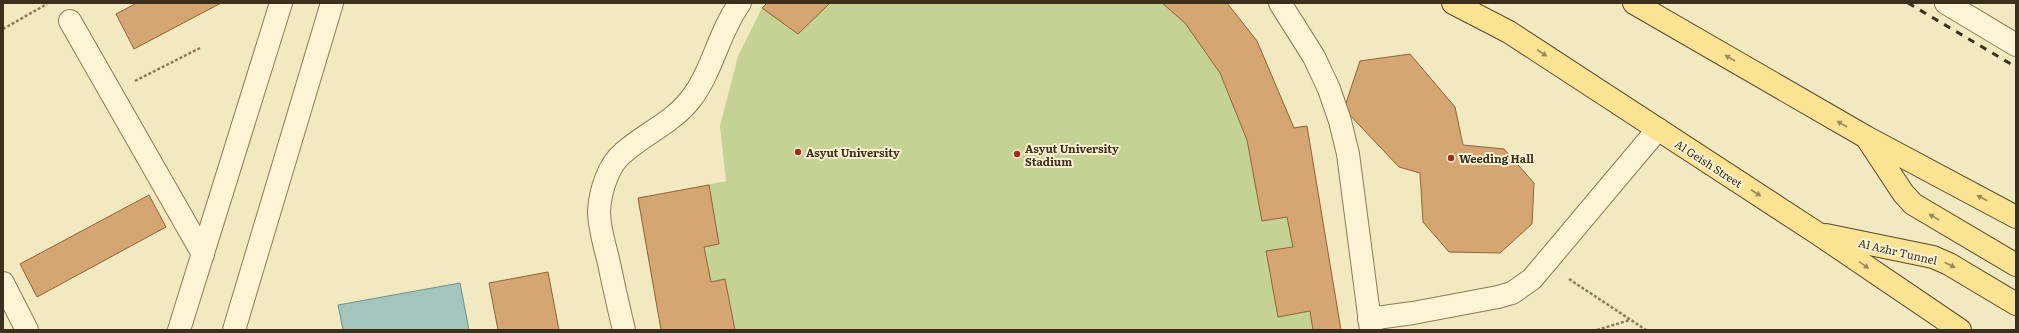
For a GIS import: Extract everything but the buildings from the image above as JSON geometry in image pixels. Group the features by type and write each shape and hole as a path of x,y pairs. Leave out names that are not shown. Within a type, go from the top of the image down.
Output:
{"main road":[{"name":"Al Geish Street","path":"1453,3 1509,32 1817,233 1960,330"},
{"path":"1486,3 1509,32"},
{"path":"1634,3 1866,137 2016,217"},
{"path":"1866,137 1912,204 2016,265"},
{"name":"Al Azhr Tunnel","path":"1817,233 1933,257 1949,264 2016,304"}],"street":[{"path":"179,330 281,3"},
{"path":"234,330 332,3"},
{"path":"624,330 601,230 600,211 602,192 609,174 622,153 674,117 697,91 726,24 740,3"},
{"path":"1280,3 1314,58 1329,89 1340,121 1348,154 1370,324 1413,313 1498,297 1522,287 1532,279 1546,263 1658,129"},
{"path":"1954,7 2016,45"},
{"path":"70,21 203,254"},
{"path":"3,283 26,330"}],"path":[{"path":"3,29 49,3"},
{"path":"111,92 200,48"},
{"path":"1546,263 1646,330"},
{"path":"1597,330 1630,320"}],"green space":[{"name":"Asyut University Stadium","path":"767,3 1227,3 1257,41 1294,127 1307,126 1341,330 661,330 638,198 726,181 720,126 738,56 762,8"}],"water":[{"path":"460,283 469,330 343,330 338,305"}],"railway":[{"path":"1908,3 2016,67"}],"place":[{"name":"Asyut University","path":"798,152"},
{"name":"Asyut University Stadium","path":"1017,154"},
{"name":"Weeding Hall","path":"1451,158"}]}
